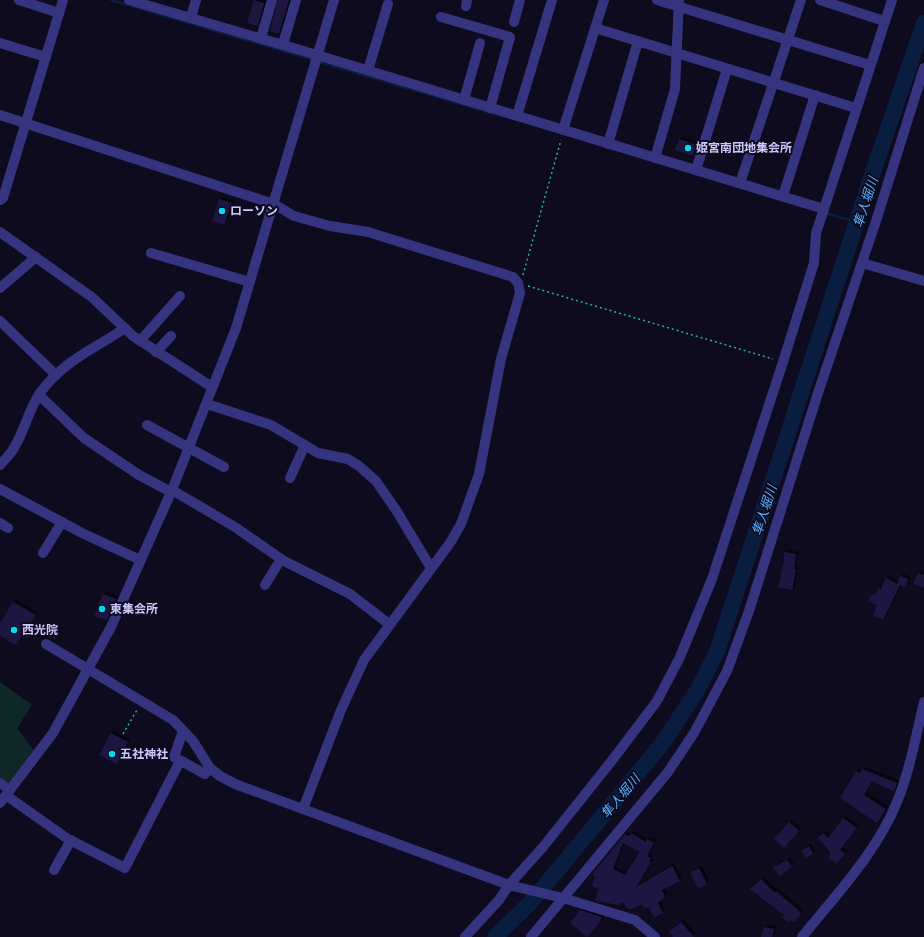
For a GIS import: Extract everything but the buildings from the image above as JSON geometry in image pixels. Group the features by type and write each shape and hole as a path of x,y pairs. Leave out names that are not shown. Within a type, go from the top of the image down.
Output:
{"street":[{"path":"19,0 59,13"},
{"path":"0,200 3,198 27,123 63,0"},
{"path":"129,0 144,2 824,209"},
{"path":"191,17 196,0"},
{"path":"261,38 272,0"},
{"path":"283,44 296,0"},
{"path":"6,796 53,732 111,627 189,449 207,404 212,386 236,328 334,0"},
{"path":"514,22 520,0"},
{"path":"517,116 552,0"},
{"path":"563,130 604,0"},
{"path":"657,0 678,4 870,65"},
{"path":"740,183 801,0"},
{"path":"820,0 844,4 884,21"},
{"path":"465,937 496,904 610,763 657,701 680,657 712,579 757,436 783,362 814,263 816,233 892,0"},
{"path":"368,70 388,4"},
{"path":"655,158 675,89 678,4"},
{"path":"441,17 510,37 490,108"},
{"path":"595,28 856,108"},
{"path":"608,144 638,41"},
{"path":"0,43 46,57"},
{"path":"464,100 480,43"},
{"path":"531,937 668,772 694,733 717,692 737,646 749,611 924,68"},
{"path":"696,170 727,69"},
{"path":"783,196 815,95"},
{"path":"0,115 274,204 294,216 330,226 368,232 513,277 518,283 520,292 501,359 484,454 474,492 454,537 364,660 353,682 303,809"},
{"path":"0,232 93,298 140,341 212,386"},
{"path":"151,253 250,282"},
{"path":"0,288 36,257"},
{"path":"862,263 924,281"},
{"path":"140,341 180,296"},
{"path":"0,321 56,374"},
{"path":"0,465 15,447 39,395 56,374 79,355 106,342 125,328"},
{"path":"156,352 171,336"},
{"path":"39,395 84,438 139,475 235,527 281,559 350,594 389,624"},
{"path":"207,404 271,425 318,453 348,459 359,466 376,481 396,510 431,568"},
{"path":"147,425 224,468"},
{"path":"290,478 305,445"},
{"path":"0,489 62,522 140,560"},
{"path":"43,553 62,522"},
{"path":"265,585 281,559"},
{"path":"46,644 173,720 193,740 210,768 220,776 235,784 510,885 564,898 635,920 655,937"},
{"path":"802,937 876,843 897,803 910,760 924,702"},
{"path":"183,731 174,757 205,774 210,768"},
{"path":"0,784 6,796 71,840 125,868 180,761"},
{"path":"54,870 71,840"}],"path":[{"path":"563,130 524,273 518,283 783,362"},
{"path":"123,734 142,702"}],"green space":[{"path":"0,682 32,705 17,728 35,752 9,783 0,777"}],"waterway":[{"path":"111,0 314,60"},
{"name":"隼人堀川","path":"495,937 532,901 662,744 697,691 717,652 872,175 924,23"},
{"path":"319,62 508,118"},
{"path":"825,213 857,222"}],"place":[{"name":"姫宮南団地集会所","path":"688,148"},
{"name":"ローソン","path":"222,211"},
{"name":"東集会所","path":"102,609"},
{"name":"西光院","path":"14,630"},
{"name":"五社神社","path":"112,754"}]}
